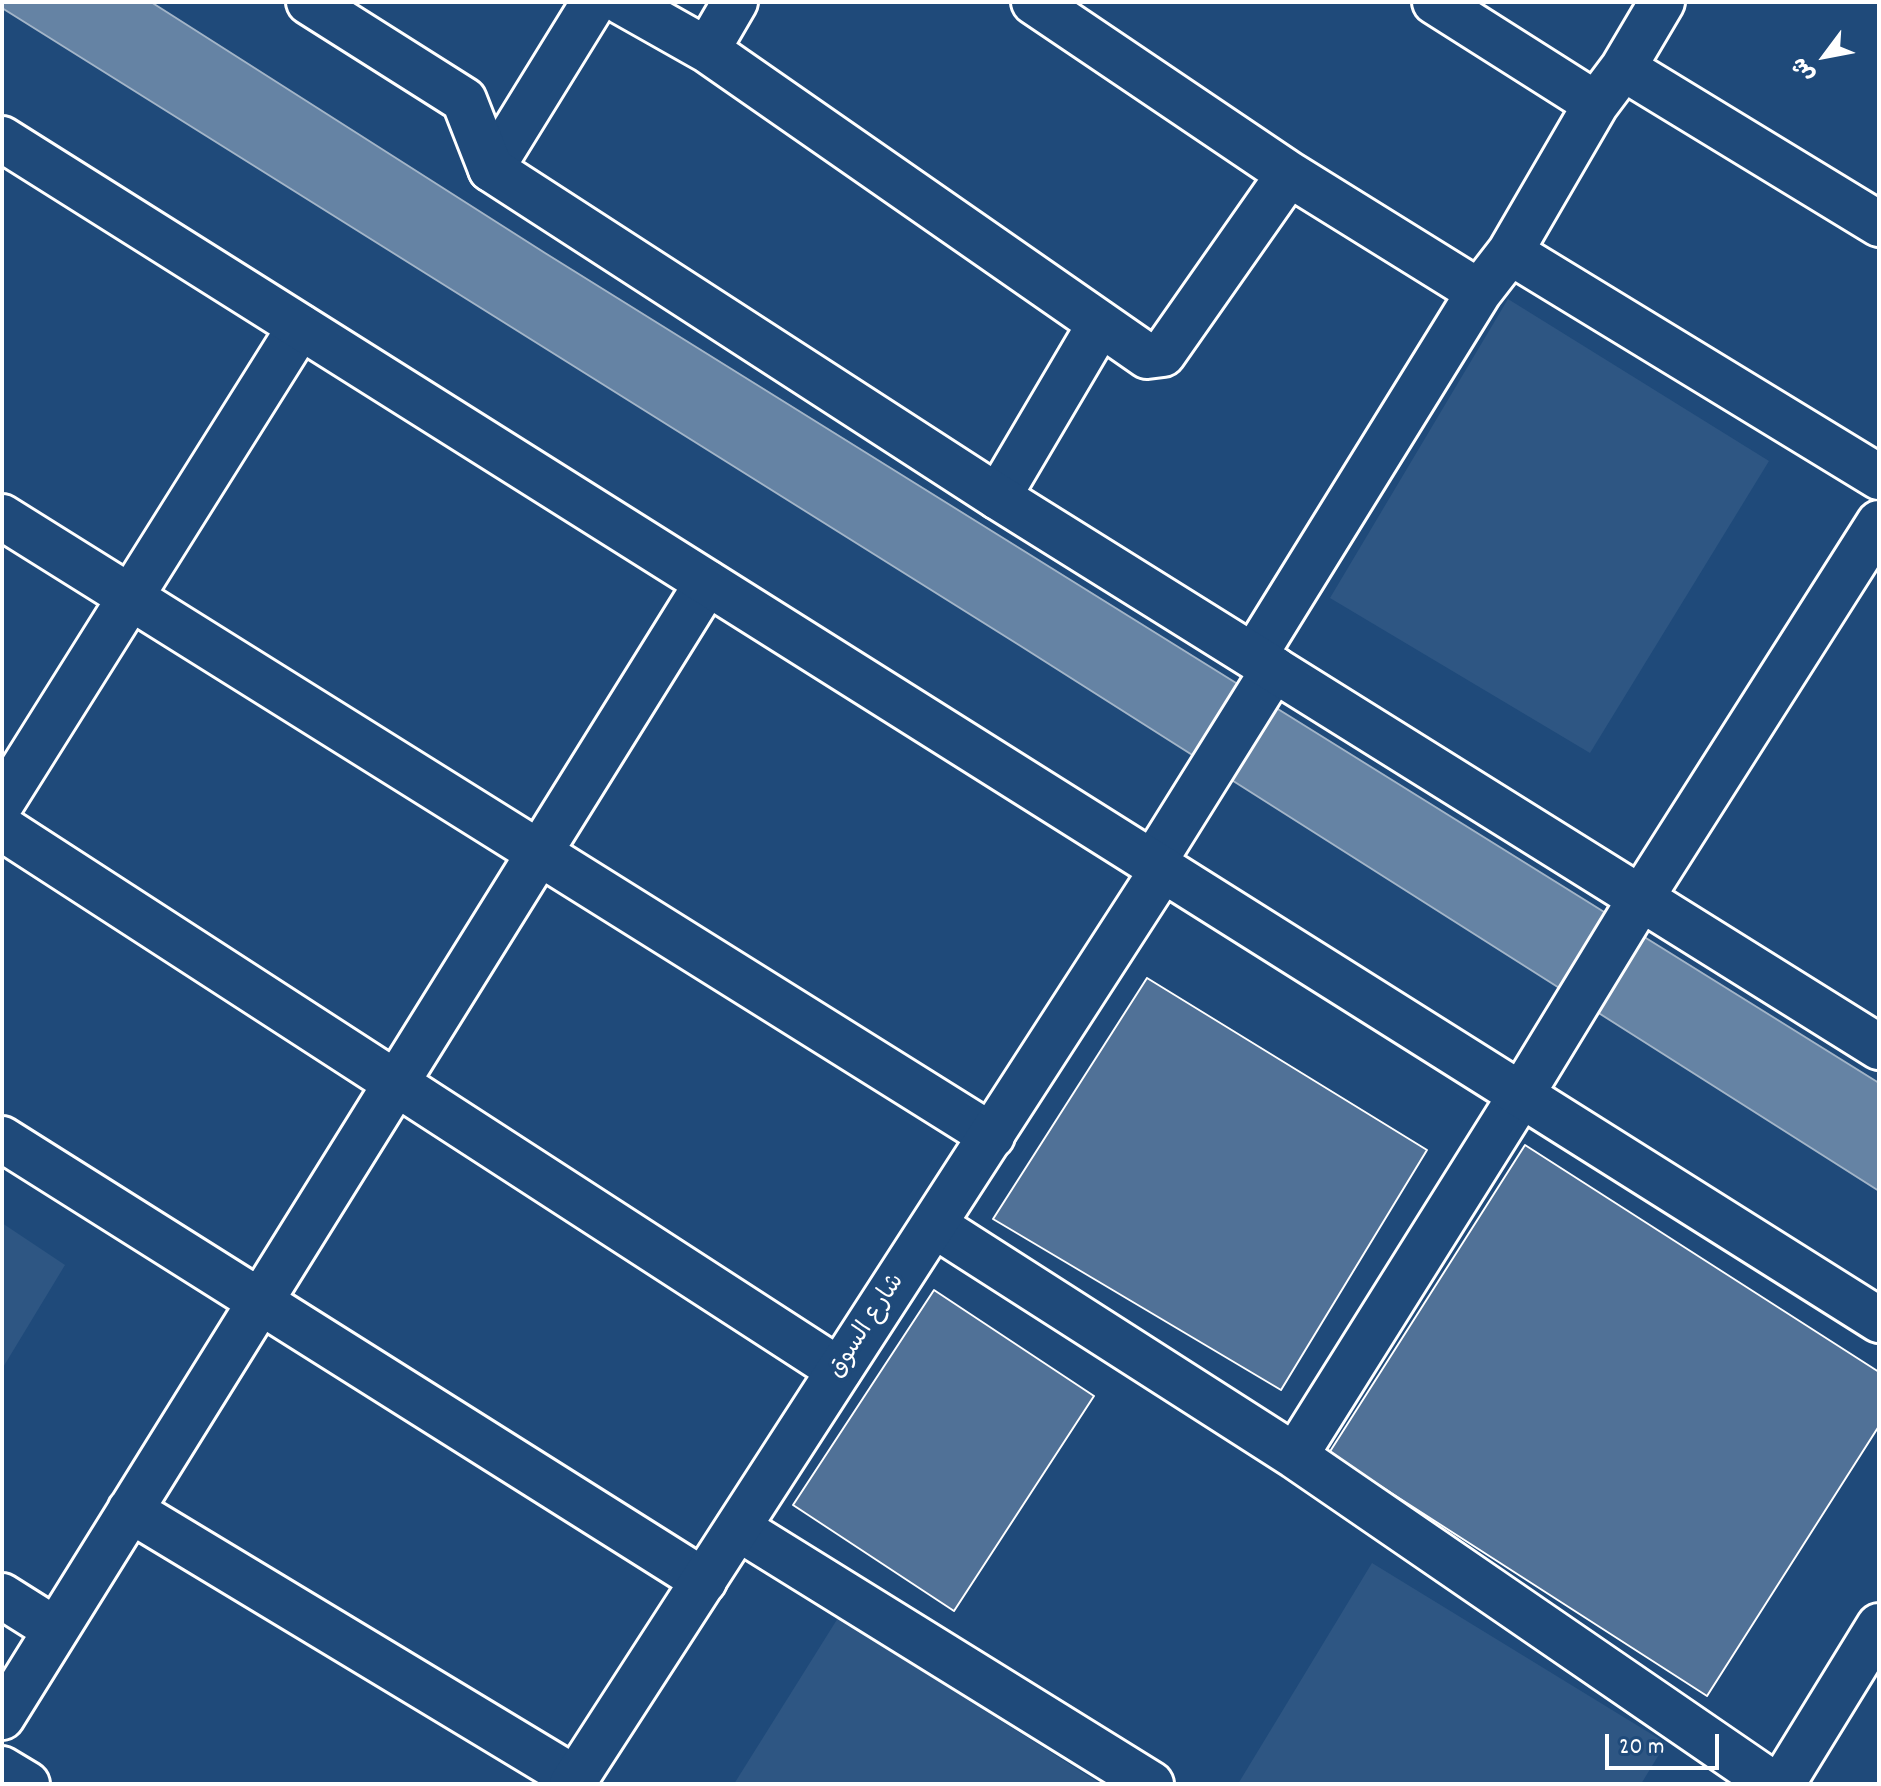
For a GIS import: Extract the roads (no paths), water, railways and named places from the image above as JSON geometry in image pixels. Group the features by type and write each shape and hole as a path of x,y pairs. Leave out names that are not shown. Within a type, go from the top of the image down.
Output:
{"street":[{"path":"309,2 464,100 491,169 998,497 1879,1047"},
{"path":"491,169 594,2"},
{"path":"622,2 707,50 1147,356 1163,354 1289,174"},
{"path":"707,50 735,2"},
{"path":"1034,2 1289,174 1479,292"},
{"path":"1435,2 1596,104"},
{"name":"شارع السوق","path":"574,1782 992,1136 1158,866 1264,662 1479,292 1510,252 1596,104 1623,68 1662,2"},
{"path":"1623,68 1879,224"},
{"path":"2,139 1879,1320"},
{"path":"1510,252 1879,477"},
{"path":"998,497 1100,324"},
{"path":"2,802 300,327"},
{"path":"2,517 992,1136"},
{"path":"1295,1456 1641,898 1879,523"},
{"path":"2,1717 707,583"},
{"path":"2,828 839,1370"},
{"path":"2,1139 704,1581"},
{"path":"934,1225 1295,1456 1773,1784"},
{"path":"130,1510 574,1782"},
{"path":"738,1528 1151,1784"},
{"path":"2,1596 56,1630"},
{"path":"1782,1784 1876,1639"},
{"path":"2,1769 27,1784"}]}
